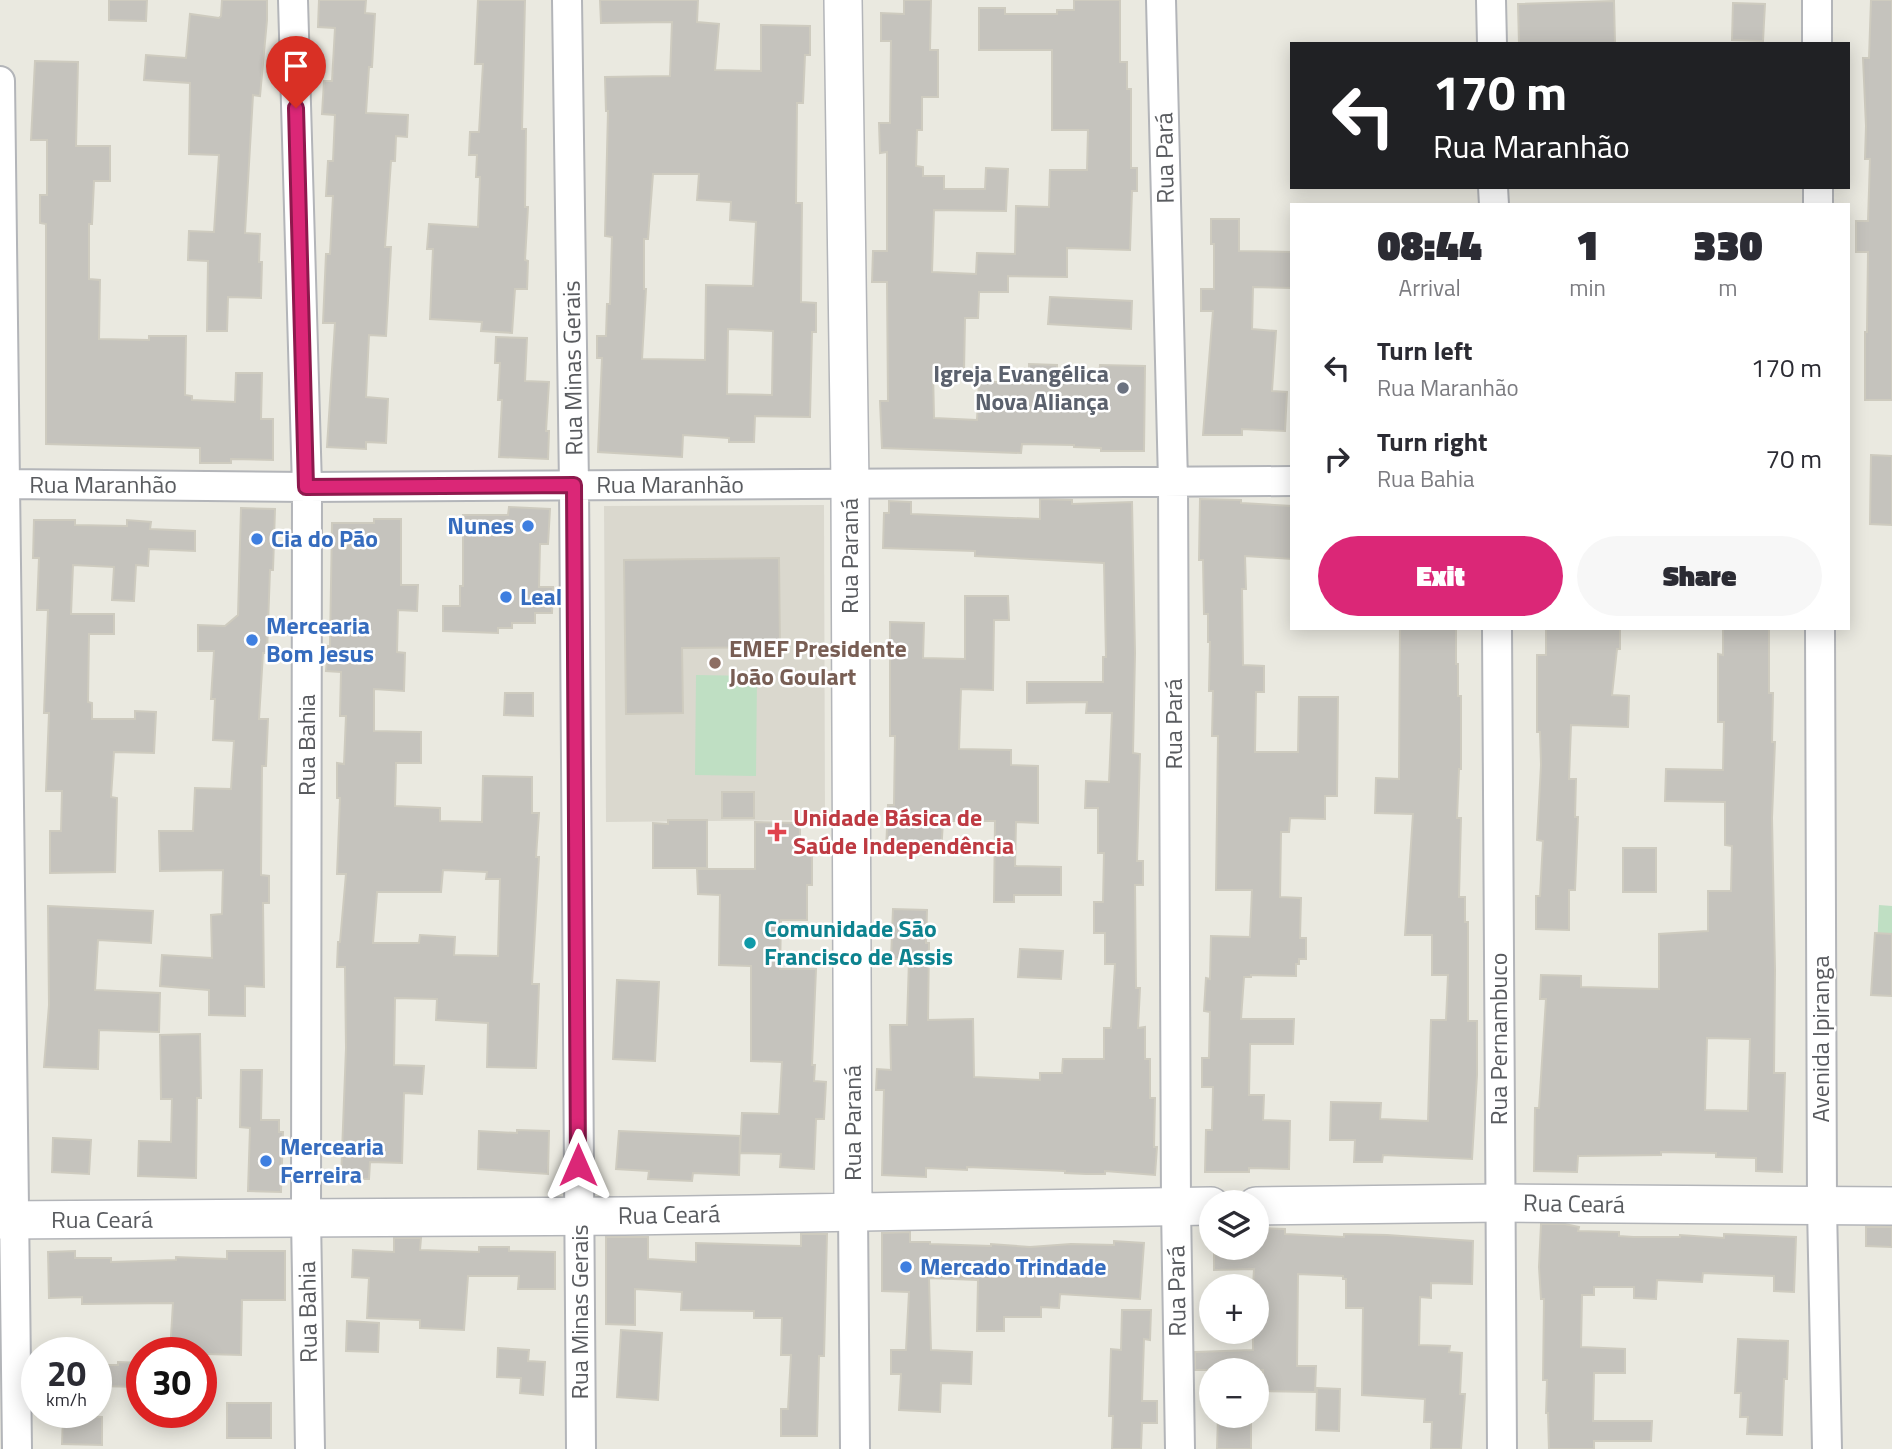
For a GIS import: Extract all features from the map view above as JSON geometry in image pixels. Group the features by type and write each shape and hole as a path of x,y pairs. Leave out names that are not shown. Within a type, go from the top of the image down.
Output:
{"street":[{"name":"Rua Bahia","path":"293,0 306,487 306,1218 310,1449"},
{"name":"Rua Minas Gerais","path":"567,0 574,485 581,1449"},
{"name":"Rua Paraná","path":"843,0 850,484 855,1449"},
{"name":"Rua Pará","path":"1161,0 1193,1206 1180,1449"},
{"path":"1491,0 1492,42"},
{"path":"1817,0 1817,42"},
{"path":"0,81 6,484 8,1221 17,1449"},
{"name":"Rua Maranhão","path":"6,484 306,487 1290,481"},
{"name":"Rua Pernambuco","path":"1497,630 1502,1449"},
{"name":"Avenida Ipiranga","path":"1820,630 1822,1207 1827,1449"},
{"name":"Rua Ceará","path":"1269,1206 1500,1203 1892,1206"},
{"name":"Rua Ceará","path":"8,1221 579,1216 1193,1206"}],"shaded area":[{"name":"EMEF Presidente João Goulart","path":"824,505 825,820 606,822 604,506"}],"green space":[{"path":"696,675 757,676 756,776 695,775"},
{"path":"1879,905 1892,906 1892,949 1877,948"}],"building":[{"path":"109,0 147,0 146,21 109,20"},
{"path":"222,0 267,0 260,96 253,95 245,233 260,234 261,298 228,297 227,331 207,331 208,261 188,260 189,231 214,232 219,155 189,154 190,83 144,80 146,55 186,58 190,14 219,18"},
{"path":"319,0 366,0 365,13 375,14 366,113 408,115 407,137 396,136 395,161 391,161 385,247 391,247 386,336 369,335 366,397 388,399 386,443 366,442 366,449 327,447 335,323 323,323 326,254 330,254 333,196 326,196 328,161 333,161 335,115 322,114 324,81 332,81 335,28 318,27"},
{"path":"478,0 525,0 522,129 526,129 527,289 515,289 512,333 481,331 482,322 430,319 433,249 427,249 429,224 478,227 480,177 476,177 477,155 469,155 470,132 479,132 483,64 475,64"},
{"path":"600,0 698,0 697,22 719,24 715,70 761,71 761,25 810,26 810,55 805,55 803,103 797,103 796,203 802,203 801,302 816,303 816,332 812,332 810,417 755,416 754,442 729,442 729,438 683,435 682,457 598,452 602,358 597,358 597,336 606,336 612,237 605,236 608,111 605,77 670,76 672,22 601,23","holes":["653,174 699,174 697,200 731,202 730,220 756,222 753,286 706,285 705,360 642,359 646,289 644,239 648,239","728,329 773,331 772,395 727,394"]},
{"path":"904,0 931,0 930,50 938,50 938,97 922,97 922,130 917,130 916,166 923,167 923,176 944,176 944,189 985,189 986,168 1008,169 1006,211 934,210 932,272 976,274 977,253 1015,254 1016,206 1049,207 1050,170 1087,170 1088,130 1052,130 1052,50 979,50 979,8 1005,8 1005,14 1057,14 1057,10 1074,10 1074,0 1120,0 1120,62 1127,62 1127,89 1131,89 1131,168 1137,168 1137,191 1132,191 1130,250 1067,248 1067,277 1008,276 1008,292 979,292 978,318 965,318 964,371 933,370 934,418 977,420 979,381 1029,384 1029,364 1057,365 1057,377 1099,378 1100,365 1145,366 1144,451 1101,451 1101,448 1074,445 1022,444 1021,453 882,448 880,401 888,401 887,282 872,282 873,251 887,251 887,152 880,153 879,123 890,123 891,41 881,41 881,13 904,14"},
{"path":"1871,0 1892,0 1892,400 1865,400 1868,252 1856,252 1856,221 1868,221 1870,159 1865,159 1863,58 1869,58"},
{"path":"1614,1 1615,42 1519,42 1518,4"},
{"path":"1733,3 1765,4 1763,41 1732,40"},
{"path":"35,61 78,62 76,146 110,146 110,181 94,181 92,224 89,224 89,279 100,280 99,339 149,340 149,336 186,336 185,395 192,396 192,400 235,402 236,373 262,373 261,419 273,419 273,460 231,459 231,463 200,463 200,448 46,444 46,224 40,223 40,195 47,195 47,140 31,140"},
{"path":"1211,219 1239,219 1239,251 1290,252 1290,288 1253,287 1252,329 1276,331 1272,391 1287,392 1285,431 1242,429 1242,435 1203,435 1213,311 1201,311 1201,289 1214,289 1214,244 1211,244"},
{"path":"1050,297 1132,301 1131,329 1048,324"},
{"path":"496,337 527,338 525,381 549,382 546,431 549,431 548,459 499,457 502,400 498,400 500,363 495,363"},
{"path":"1871,455 1892,456 1892,525 1870,524"},
{"path":"1040,499 1072,500 1072,504 1132,502 1135,653 1133,753 1140,754 1137,861 1143,861 1143,885 1135,885 1136,988 1140,988 1138,1028 1145,1027 1145,1059 1150,1059 1150,1098 1155,1098 1155,1175 967,1167 967,1170 926,1168 926,1177 882,1175 884,1090 876,1090 877,1069 891,1070 890,1025 907,1025 909,959 891,959 893,909 927,910 928,1020 973,1019 974,1077 1040,1080 1040,1073 1062,1073 1063,1059 1104,1059 1104,1028 1111,1028 1115,964 1105,964 1105,933 1094,933 1094,902 1103,902 1104,853 1098,853 1098,808 1085,808 1086,781 1109,782 1112,713 1086,713 1087,702 1027,703 1027,682 1103,682 1103,657 1106,657 1104,563 975,556 975,551 883,548 884,513 889,513 889,501 911,502 911,514 1040,519"},
{"path":"1200,499 1241,500 1241,503 1290,506 1290,559 1245,556 1246,589 1242,589 1243,665 1264,666 1264,692 1256,692 1255,752 1298,752 1299,697 1338,697 1337,796 1325,796 1325,819 1290,818 1289,832 1281,832 1280,897 1301,898 1300,938 1306,938 1306,959 1299,959 1299,964 1296,964 1296,976 1244,977 1241,1019 1294,1019 1293,1044 1250,1044 1249,1095 1264,1095 1263,1120 1290,1121 1289,1169 1249,1168 1249,1172 1205,1172 1206,1130 1212,1130 1213,1087 1202,1087 1202,1058 1209,1058 1210,1012 1204,1011 1206,978 1210,979 1211,936 1250,937 1252,890 1216,890 1218,736 1212,736 1213,691 1209,691 1208,614 1204,614 1203,560 1199,560"},
{"path":"509,507 550,509 548,544 540,544 539,587 553,587 552,613 535,613 535,623 512,623 512,628 498,628 498,633 443,631 443,606 460,606 460,586 463,586 463,515 508,515"},
{"path":"241,508 275,509 267,653 263,653 259,719 268,719 266,766 262,766 261,875 269,876 269,903 263,903 264,987 245,986 245,1016 209,1015 209,990 160,986 162,955 212,958 211,915 222,914 223,870 160,871 159,831 193,831 195,788 231,789 234,741 213,740 215,699 211,699 214,651 198,651 198,625 225,626 238,615"},
{"path":"374,519 401,519 401,585 418,585 417,611 398,610 397,652 405,653 404,691 374,689 374,731 421,732 421,763 396,763 395,806 440,808 440,821 482,822 483,776 532,777 532,813 539,813 532,984 539,984 536,1068 487,1067 488,1023 436,1020 437,999 395,998 394,1065 424,1066 422,1094 404,1093 402,1163 370,1162 369,1179 341,1179 346,1048 345,967 337,967 346,874 337,874 340,798 337,798 337,763 344,764 346,716 340,716 341,672 326,671 330,646 332,523 374,523","holes":["443,870 487,872 486,879 500,879 498,956 454,955 455,937 420,935 419,943 373,943 377,892 441,892"]},
{"path":"34,520 75,520 75,525 127,526 127,520 151,522 150,529 195,531 195,551 149,549 148,566 136,565 134,601 112,600 114,567 73,565 71,614 114,614 114,634 89,634 88,702 92,703 92,719 135,719 135,711 156,712 154,753 114,752 111,797 117,798 115,872 50,873 50,831 61,831 62,791 46,791 49,713 44,713 48,610 37,610 39,558 33,558"},
{"path":"779,558 780,647 682,648 683,713 626,714 624,560"},
{"path":"965,596 1008,596 1009,620 994,620 993,690 961,689 959,749 1011,750 1011,765 1038,766 1038,823 1016,822 1015,866 1061,867 1061,895 1014,895 1014,902 994,902 995,821 943,821 941,854 886,851 888,805 894,805 895,736 890,736 890,622 924,623 923,658 965,659"},
{"path":"1400,630 1456,630 1458,696 1461,696 1461,769 1457,818 1461,818 1459,897 1465,897 1465,922 1468,922 1468,1021 1477,1021 1472,1159 1383,1155 1382,1162 1354,1162 1355,1140 1330,1140 1331,1102 1381,1103 1380,1119 1428,1121 1431,1020 1446,1020 1448,975 1432,975 1432,935 1405,935 1413,814 1375,813 1376,778 1399,779"},
{"path":"1546,630 1620,630 1620,649 1617,649 1612,695 1629,696 1628,727 1571,725 1569,779 1576,779 1575,817 1578,817 1575,890 1569,890 1569,930 1536,929 1536,896 1540,896 1543,841 1537,840 1541,765 1540,732 1537,732 1537,655 1546,655"},
{"path":"1723,630 1769,630 1769,693 1773,693 1772,742 1775,742 1772,818 1774,1073 1785,1073 1782,1172 1756,1171 1756,1158 1716,1157 1716,1153 1661,1152 1661,1155 1578,1156 1577,1172 1534,1171 1535,1108 1539,1108 1546,999 1540,999 1541,975 1581,976 1581,987 1659,989 1659,934 1708,931 1708,891 1731,891 1732,846 1725,845 1725,802 1665,801 1666,769 1723,770 1724,722 1718,722 1718,654 1723,655","holes":["1707,1038 1750,1039 1748,1111 1705,1110"]},
{"path":"505,693 533,693 533,716 504,715"},
{"path":"722,792 754,792 754,818 722,818"},
{"path":"668,820 707,820 707,868 653,868 653,823 668,824"},
{"path":"755,822 800,823 800,841 812,841 812,885 807,885 807,920 781,920 780,969 816,969 812,1065 815,1065 814,1081 826,1082 824,1119 816,1119 814,1169 780,1167 781,1154 740,1153 742,1113 779,1114 782,1062 751,1061 751,966 719,965 720,895 698,894 697,869 755,869"},
{"path":"1623,848 1656,848 1656,892 1623,892"},
{"path":"48,906 153,911 151,943 98,940 95,990 160,993 159,1032 99,1030 98,1069 44,1067 49,1005"},
{"path":"1875,933 1892,934 1892,996 1871,995"},
{"path":"1020,949 1063,951 1061,979 1018,977"},
{"path":"617,980 659,982 655,1061 613,1059"},
{"path":"200,1034 201,1098 197,1098 196,1178 138,1176 139,1141 171,1142 172,1099 161,1099 160,1035"},
{"path":"241,1070 262,1070 261,1120 279,1120 279,1132 283,1132 281,1192 248,1191 250,1128 240,1127"},
{"path":"517,1130 549,1131 548,1174 478,1169 479,1131 517,1133"},
{"path":"619,1131 740,1136 739,1175 693,1173 692,1181 648,1179 649,1171 616,1169"},
{"path":"53,1138 91,1140 89,1174 52,1172"},
{"path":"1541,1224 1565,1224 1579,1227 1578,1231 1619,1232 1619,1236 1633,1237 1680,1235 1724,1238 1724,1234 1796,1237 1794,1292 1774,1291 1774,1276 1703,1273 1702,1282 1657,1280 1656,1299 1634,1298 1634,1287 1594,1287 1594,1295 1582,1295 1581,1347 1625,1349 1625,1373 1594,1373 1593,1421 1652,1421 1651,1441 1594,1441 1594,1449 1549,1449 1547,1380 1543,1380 1544,1299 1541,1299 1539,1267"},
{"path":"1866,1227 1892,1227 1892,1247 1866,1246"},
{"path":"1269,1228 1285,1229 1285,1234 1344,1237 1344,1234 1387,1235 1473,1241 1472,1284 1431,1283 1431,1298 1420,1297 1419,1345 1450,1346 1449,1352 1462,1353 1460,1394 1465,1394 1461,1449 1431,1449 1432,1422 1424,1422 1425,1399 1362,1395 1363,1308 1346,1308 1346,1279 1343,1279 1343,1276 1298,1274 1297,1366 1316,1366 1315,1392 1269,1391 1269,1358 1199,1358 1199,1370 1195,1370 1195,1352 1253,1350 1253,1344 1269,1344 1269,1274 1254,1274 1254,1269 1214,1270 1214,1260 1269,1260"},
{"path":"910,1232 910,1242 930,1244 1030,1247 1114,1245 1114,1241 1144,1243 1140,1299 1060,1294 1059,1308 1041,1307 1041,1317 1004,1317 1004,1331 977,1331 978,1280 929,1278 931,1350 972,1352 971,1384 941,1383 940,1412 899,1410 901,1374 891,1374 891,1350 906,1350 909,1292 882,1291 882,1233"},
{"path":"801,1234 827,1234 824,1356 819,1356 817,1436 781,1436 781,1409 788,1409 791,1355 781,1355 782,1318 754,1318 754,1311 681,1310 682,1292 635,1289 635,1325 606,1324 606,1237 648,1237 648,1259 696,1262 696,1243 801,1246"},
{"path":"394,1238 421,1238 420,1250 479,1252 479,1247 509,1247 509,1251 555,1252 555,1289 518,1289 519,1276 468,1276 464,1330 420,1328 420,1320 367,1318 369,1278 352,1277 353,1250 394,1252"},
{"path":"75,1251 75,1258 111,1258 111,1262 176,1260 176,1257 227,1259 227,1251 285,1251 285,1300 242,1300 241,1355 217,1354 217,1337 171,1337 173,1303 82,1304 82,1297 49,1298 48,1252"},
{"path":"1122,1310 1151,1310 1150,1340 1144,1339 1142,1401 1157,1401 1157,1423 1142,1423 1141,1449 1112,1449 1113,1416 1109,1416 1111,1349 1121,1350"},
{"path":"347,1321 379,1323 378,1352 346,1351"},
{"path":"621,1330 662,1333 658,1400 617,1397"},
{"path":"1738,1339 1788,1341 1782,1435 1747,1434 1748,1417 1740,1417 1741,1393 1735,1393"},
{"path":"498,1348 529,1350 528,1361 545,1362 543,1395 520,1393 521,1378 497,1377"},
{"path":"118,1362 126,1362 126,1387 112,1386 112,1365 118,1365"},
{"path":"1317,1388 1340,1389 1339,1431 1316,1430"},
{"path":"227,1403 271,1403 271,1438 227,1438"},
{"path":"63,1428 102,1428 102,1445 62,1444"},
{"path":"1218,1428 1251,1428 1251,1449 1217,1449"}],"place":[{"name":"Igreja Evangélica Nova Aliança","path":"1123,388"},
{"name":"Nunes","path":"528,526"},
{"name":"Cia do Pão","path":"257,539"},
{"name":"Leal","path":"506,597"},
{"name":"Mercearia Bom Jesus","path":"252,640"},
{"name":"EMEF Presidente João Goulart","path":"715,663"},
{"name":"Unidade Básica de Saúde Independência","path":"777,832"},
{"name":"Comunidade São Francisco de Assis","path":"750,943"},
{"name":"Mercearia Ferreira","path":"266,1161"},
{"name":"Mercado Trindade","path":"906,1267"}],"route":[{"path":"296,108 306,487 574,485 578,1165"}]}
